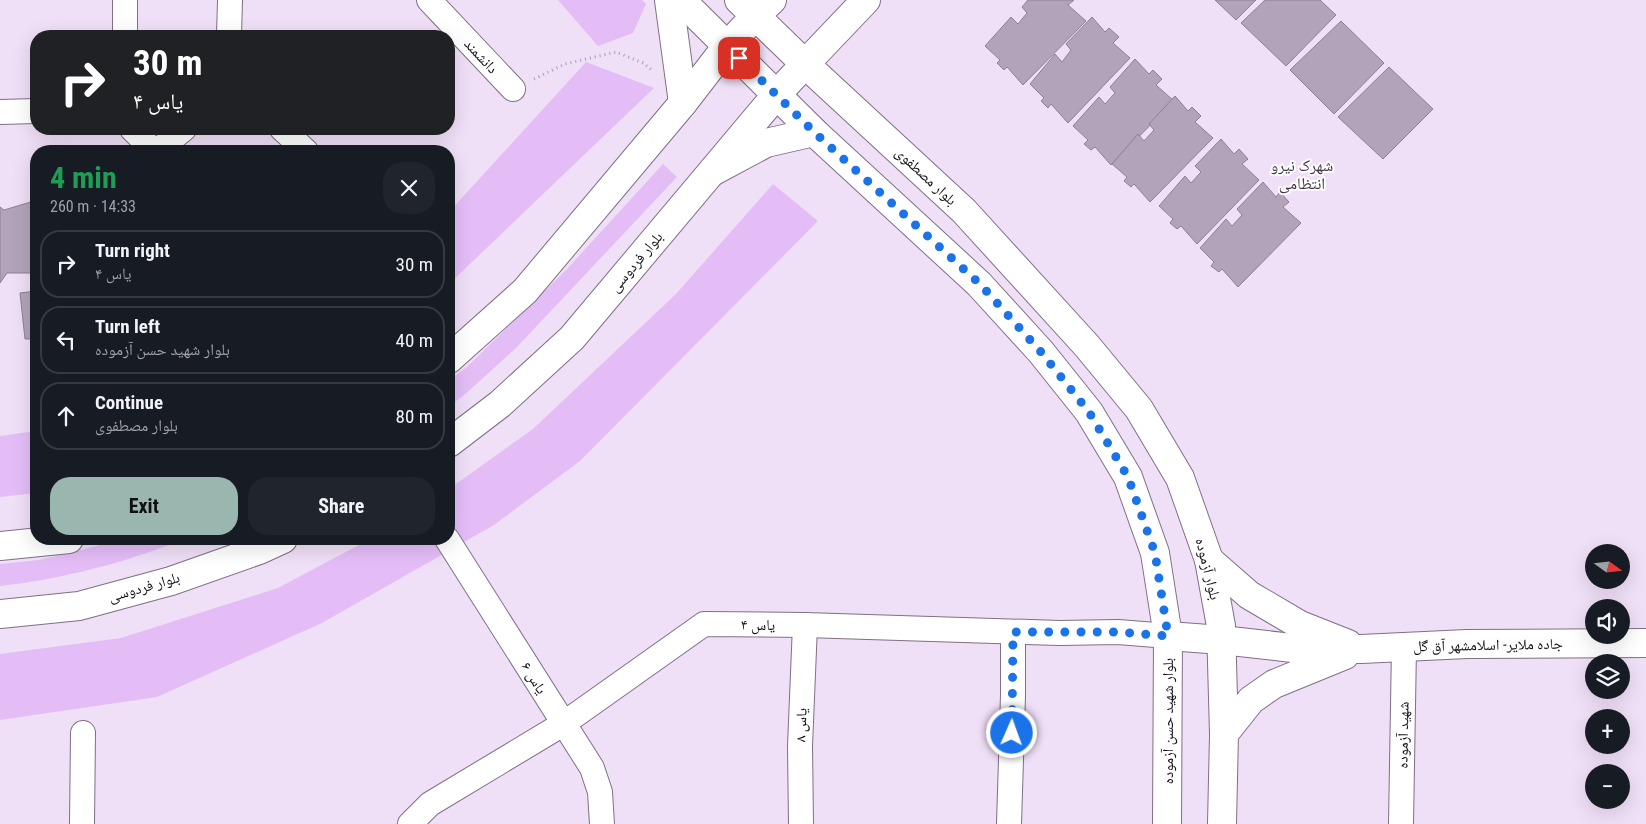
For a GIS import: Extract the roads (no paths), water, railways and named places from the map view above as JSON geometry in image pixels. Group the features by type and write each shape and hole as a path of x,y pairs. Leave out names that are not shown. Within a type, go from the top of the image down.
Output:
{"main road":[{"path":"669,0 683,103"},
{"path":"681,0 814,132"},
{"name":"بلوار فردوسی","path":"455,438 500,404 572,338 777,94 866,0"},
{"path":"455,354 525,291 683,103 755,5"},
{"name":"بلوار مصطفوی","path":"755,5 805,64 964,211 1087,346"},
{"path":"712,172 766,143 814,132"},
{"name":"بلوار شهید حسن آزموده","path":"814,132 980,284 1041,352 1089,412 1128,477 1155,553 1168,636 1167,824"},
{"name":"بلوار آزموده","path":"1087,346 1138,409 1180,478 1209,560 1222,640 1224,734 1222,824"},
{"path":"0,546 30,543"},
{"name":"بلوار فردوسی","path":"0,614 79,606 171,581 270,545"},
{"path":"1209,560 1249,594 1300,625 1361,649"},
{"name":"جاده ملایر- اسلامشهر آق گل","path":"1168,636 1301,649 1361,649 1467,644 1646,643"},
{"path":"1224,734 1251,700 1274,684 1361,649"}],"street":[{"path":"125,0 125,30"},
{"path":"229,30 230,0"},
{"name":"دانشمند","path":"429,0 513,89"},
{"path":"0,112 30,111"},
{"path":"139,135 149,145"},
{"path":"164,145 176,135"},
{"path":"289,135 299,145"},
{"name":"یاس ۶","path":"451,545 592,768 600,792 602,824"},
{"name":"یاس ۴","path":"410,824 430,804 564,724 704,624 805,625 1013,632 1118,632 1168,636"},
{"name":"یاس ۸","path":"801,824 800,746 805,625"},
{"path":"1009,824 1014,695 1013,632"},
{"name":"شهید آزموده","path":"1401,824 1404,647"},
{"path":"82,824 83,733"}],"district":[{"name":"شهرک نیرو انتظامی","path":"1302,174"}]}
